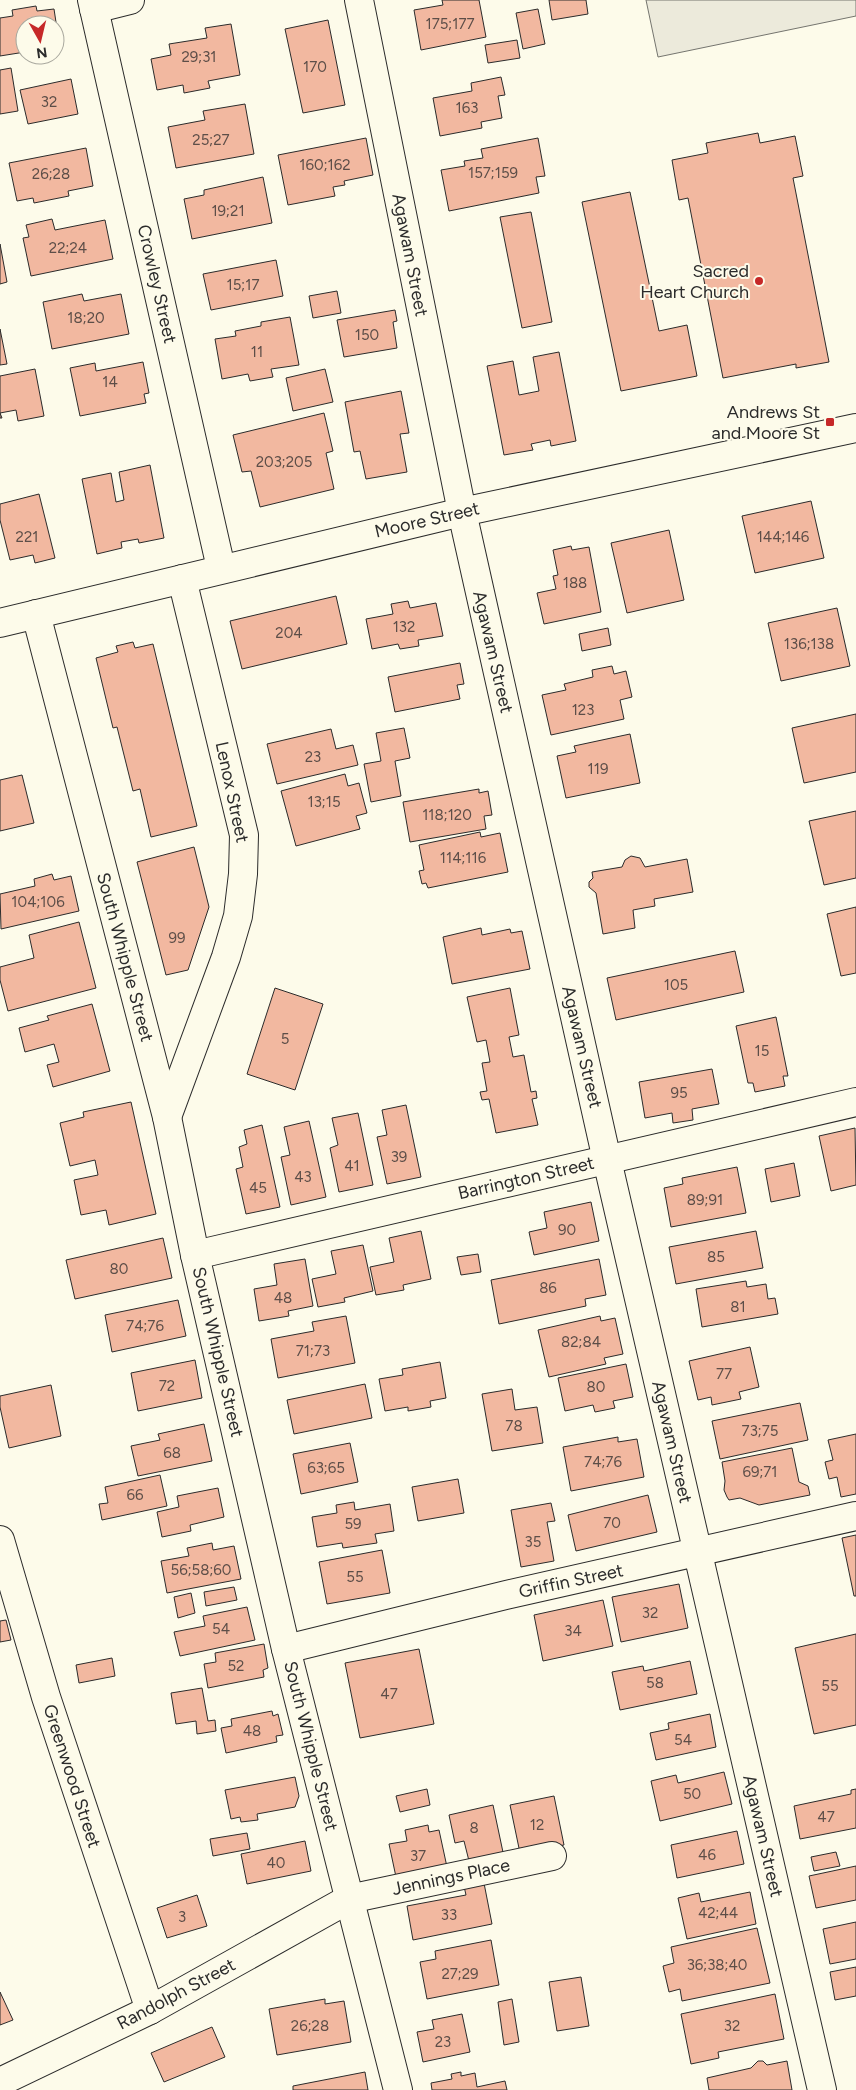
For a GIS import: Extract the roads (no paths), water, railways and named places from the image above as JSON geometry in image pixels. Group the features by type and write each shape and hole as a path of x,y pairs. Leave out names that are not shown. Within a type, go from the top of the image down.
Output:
{"street":[{"path":"93,4 130,0"},
{"name":"Agawam Street","path":"359,0 462,512 607,1160 822,2090"},
{"name":"Crowley Street","path":"93,4 221,568"},
{"name":"Moore Street","path":"0,623 221,568 462,512 856,428"},
{"name":"Lenox Street","path":"167,1117 226,957 238,916 243,874 244,835 182,579"},
{"name":"South Whipple Street","path":"36,614 167,1117 196,1255 286,1649 398,2090"},
{"name":"Barrington Street","path":"196,1255 856,1102"},
{"name":"Griffin Street","path":"286,1649 506,1595 856,1516"},
{"name":"Greenwood Street","path":"0,1540 46,1697 150,2010"},
{"name":"Jennings Place","path":"349,1899 552,1856"},
{"name":"Randolph Street","path":"0,2082 150,2010 349,1899"}],"place":[{"name":"Sacred Heart Church","path":"759,281"},
{"name":"Andrews St and Moore St","path":"830,422"}]}
